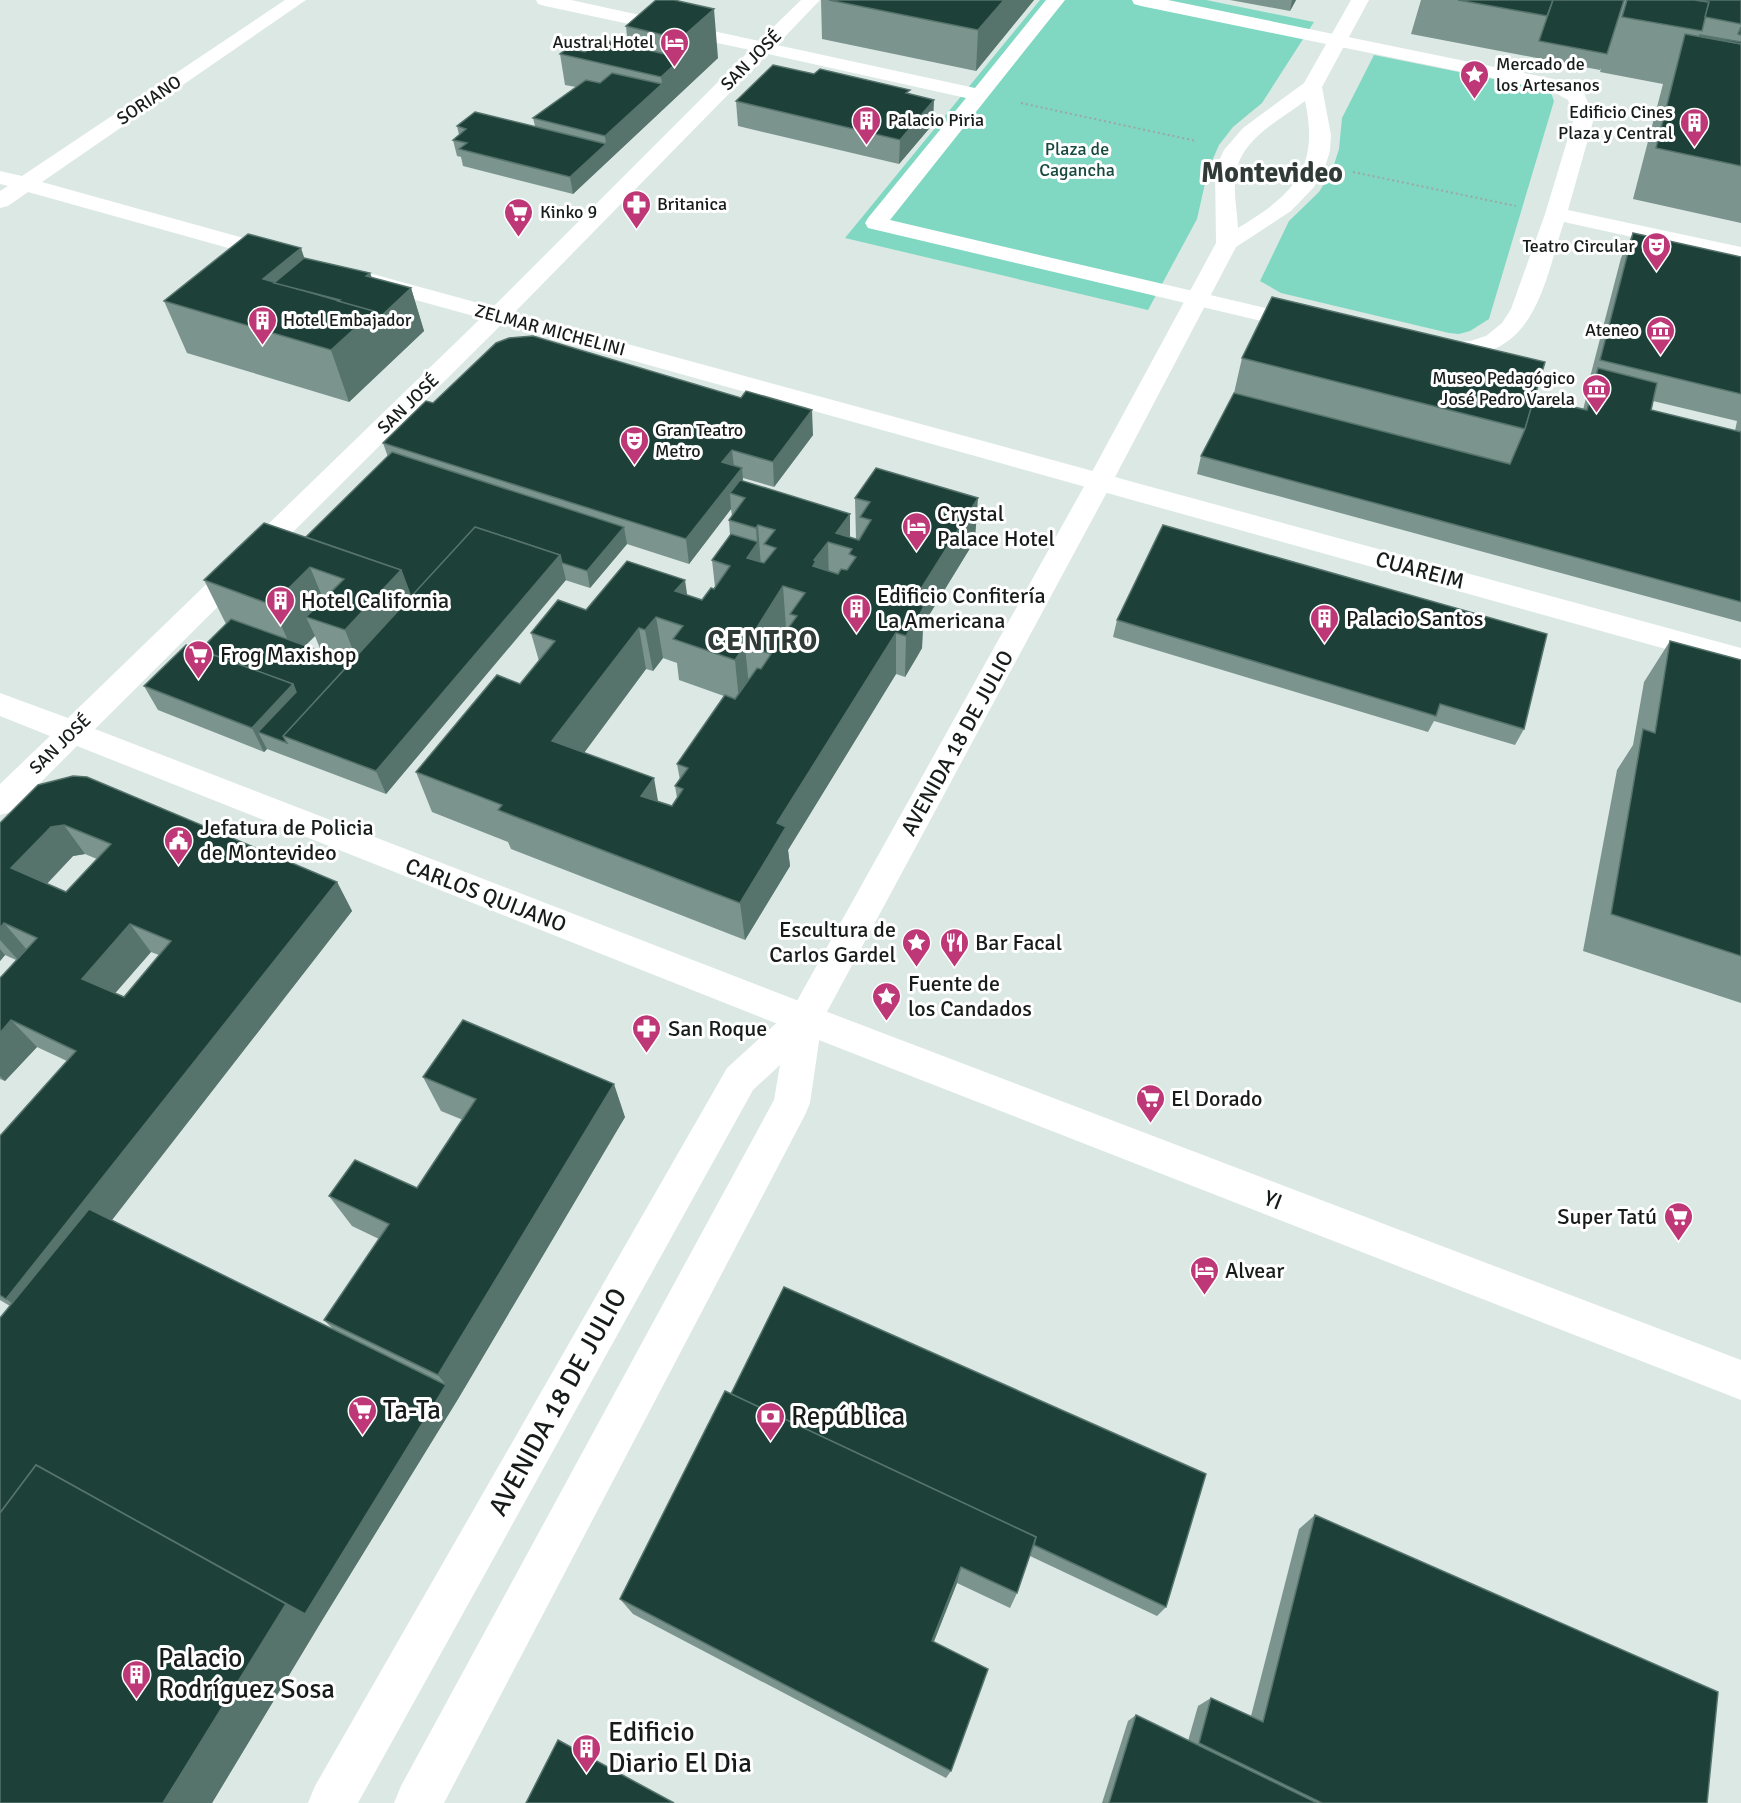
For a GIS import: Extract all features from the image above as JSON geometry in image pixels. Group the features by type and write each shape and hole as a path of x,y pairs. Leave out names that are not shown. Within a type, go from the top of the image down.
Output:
{"street":[{"name":"SORIANO","path":"0,201 297,0"},
{"path":"545,0 981,94"},
{"name":"SAN JOSÉ","path":"0,803 497,316 811,0"},
{"path":"1056,0 876,224 1329,330"},
{"path":"1141,0 1556,85 1577,97 1584,118 1556,214 1523,309 1510,328 1494,341 1473,348 1431,350 1409,346"},
{"name":"AVENIDA 18 DE JULIO","path":"332,1803 740,1079 805,1019 1100,481 1227,243 1226,169 1234,150 1250,132 1312,87 1360,0"},
{"path":"1227,243 1267,221 1296,194 1314,169 1320,150 1320,131 1312,87"},
{"path":"0,177 301,261"},
{"path":"1556,214 1741,254"},
{"name":"ZELMAR MICHELINI","path":"347,274 1100,481"},
{"name":"CUAREIM","path":"1100,481 1741,658"},
{"name":"CARLOS QUIJANO","path":"0,704 805,1019"},
{"name":"AVENIDA 18 DE JULIO","path":"418,1803 792,1103 805,1019"},
{"name":"YI","path":"805,1019 1741,1380"}],"path":[{"path":"981,94 1234,150"},
{"path":"1314,169 1355,172 1498,202"}],"green space":[{"name":"Plaza de Cagancha","path":"1040,0 1206,0 1314,22 1262,103 1233,127 1219,145 1208,170 1197,219 1148,310 845,238"},
{"path":"1374,55 1538,88 1551,93 1554,101 1489,319 1470,331 1459,334 1449,333 1281,293 1260,281 1289,221 1319,192 1332,171 1339,149 1342,118"}],"building":[{"path":"656,0 674,0 714,9 680,39 626,26"},
{"path":"829,0 1004,0 978,30"},
{"path":"1458,0 1553,0 1547,16"},
{"path":"1553,0 1624,0 1607,54 1539,41"},
{"path":"1627,0 1709,2 1702,31 1622,17"},
{"path":"1695,0 1741,0 1741,24 1705,17 1709,2"},
{"path":"1685,34 1741,44 1741,166 1656,148"},
{"path":"1700,36 1741,42 1741,44"},
{"path":"600,39 682,58 661,77 560,54 568,48 585,52"},
{"path":"773,65 814,74 820,69 910,90 906,93 934,100 900,140 736,101"},
{"path":"612,73 662,84 605,136 533,118 586,80 600,83"},
{"path":"475,112 606,144 570,177 459,149 467,143 453,140 466,129 457,126"},
{"name":"Ateneo","path":"1633,233 1741,257 1741,394 1600,360"},
{"path":"248,234 301,248 263,279 374,311 331,350 164,301"},
{"path":"304,258 370,273 366,276 411,288 377,320 374,311 274,283"},
{"path":"1272,297 1545,362 1525,429 1242,358"},
{"path":"533,336 741,398 746,391 812,410 773,462 732,450 722,462 742,468 686,539 383,443 426,401 433,403 496,343 509,338"},
{"path":"1598,368 1657,383 1651,410 1741,432 1741,602 1201,456 1234,393 1510,464 1525,429 1534,398 1587,410"},
{"path":"392,452 624,527 587,571 562,563 560,555 475,527 411,597 401,570 306,537"},
{"path":"876,468 978,498 912,603 924,606 919,616 906,636 896,633 777,823 786,827 740,903 498,810 502,805 416,772 497,675 520,684 555,641 531,633 558,600 586,610 627,561 685,580 675,591 702,600 711,588 714,589 730,566 712,560 731,534 758,542 747,558 764,563 776,548 764,544 775,530 758,525 756,528 729,520 745,498 730,493 740,480 850,514 836,533 859,540 871,520 860,517 870,502 855,498","holes":["828,542 852,549 849,554 856,557 847,570 841,569 838,574 813,566 816,561 814,560","783,586 805,593 790,614 797,616 781,638 756,629","656,617 683,626 673,639 735,660 745,646 771,654 761,669 757,668 735,699 725,695 677,764 688,768 675,786 683,789 672,806 641,796 654,778 552,741 639,628 645,630"]},
{"path":"264,523 401,570 345,630 306,617 344,579 310,567 272,605 204,580"},
{"name":"Palacio Santos","path":"1163,525 1547,634 1524,729 1440,704 1436,716 1117,620"},
{"path":"475,527 560,555 376,771 283,736"},
{"path":"231,619 351,662 283,736 287,743 258,732 296,692 293,684 200,650"},
{"path":"1670,641 1741,660 1741,956 1611,914 1643,729 1655,733"},
{"path":"186,645 293,684 252,728 144,686"},
{"path":"73,776 87,777 337,882 6,1299 0,1295 0,1136 76,1051 11,1020 0,1033 0,978 37,938 4,923 0,928 0,823 38,785","holes":["64,825 111,844 66,892 11,868 51,827","130,924 171,941 124,997 82,979"]},
{"path":"463,1020 614,1084 438,1375 324,1320 389,1224 329,1196 355,1160 417,1188 476,1099 423,1077"},
{"path":"89,1209 446,1385 305,1614 36,1465 0,1513 0,1318"},
{"path":"784,1287 1206,1474 1166,1607 1034,1545 1036,1537 731,1394"},
{"path":"725,1391 1036,1537 1017,1593 961,1567 932,1641 988,1669 951,1771 620,1599"},
{"name":"Palacio Rodríguez Sosa","path":"36,1465 286,1604 163,1803 0,1803 0,1513"},
{"path":"1315,1515 1718,1692 1707,1803 1322,1803 1199,1743 1211,1698 1263,1722"},
{"path":"1136,1715 1317,1803 1109,1803"},
{"name":"Edificio Diario El Dia","path":"558,1740 674,1803 526,1803"}],"place":[{"name":"Austral Hotel","path":"675,68"},
{"name":"Mercado de los Artesanos","path":"1475,100"},
{"name":"Palacio Piria","path":"867,146"},
{"name":"Edificio Cines Plaza y Central","path":"1694,148"},
{"name":"Britanica","path":"636,230"},
{"name":"Kinko 9","path":"519,238"},
{"name":"Teatro Circular","path":"1656,272"},
{"name":"Hotel Embajador","path":"262,346"},
{"name":"Ateneo","path":"1660,356"},
{"name":"Museo Pedagógico José Pedro Varela","path":"1596,414"},
{"name":"Gran Teatro Metro","path":"634,466"},
{"name":"Crystal Palace Hotel","path":"916,552"},
{"name":"Hotel California","path":"280,626"},
{"name":"Edificio Confitería La Americana","path":"856,634"},
{"name":"Palacio Santos","path":"1325,644"},
{"name":"Frog Maxishop","path":"199,680"},
{"name":"Jefatura de Policia de Montevideo","path":"179,866"},
{"name":"Escultura de Carlos Gardel","path":"917,968"},
{"name":"Bar Facal","path":"954,968"},
{"name":"Fuente de los Candados","path":"887,1022"},
{"name":"San Roque","path":"647,1054"},
{"name":"El Dorado","path":"1150,1124"},
{"name":"Super Tatú","path":"1678,1242"},
{"name":"Alvear","path":"1204,1296"},
{"name":"Ta-Ta","path":"362,1436"},
{"name":"República","path":"770,1442"},
{"name":"Palacio Rodríguez Sosa","path":"137,1700"},
{"name":"Edificio Diario El Dia","path":"587,1774"}],"district":[{"name":"Montevideo","path":"1272,173"},
{"name":"CENTRO","path":"763,641"}]}
